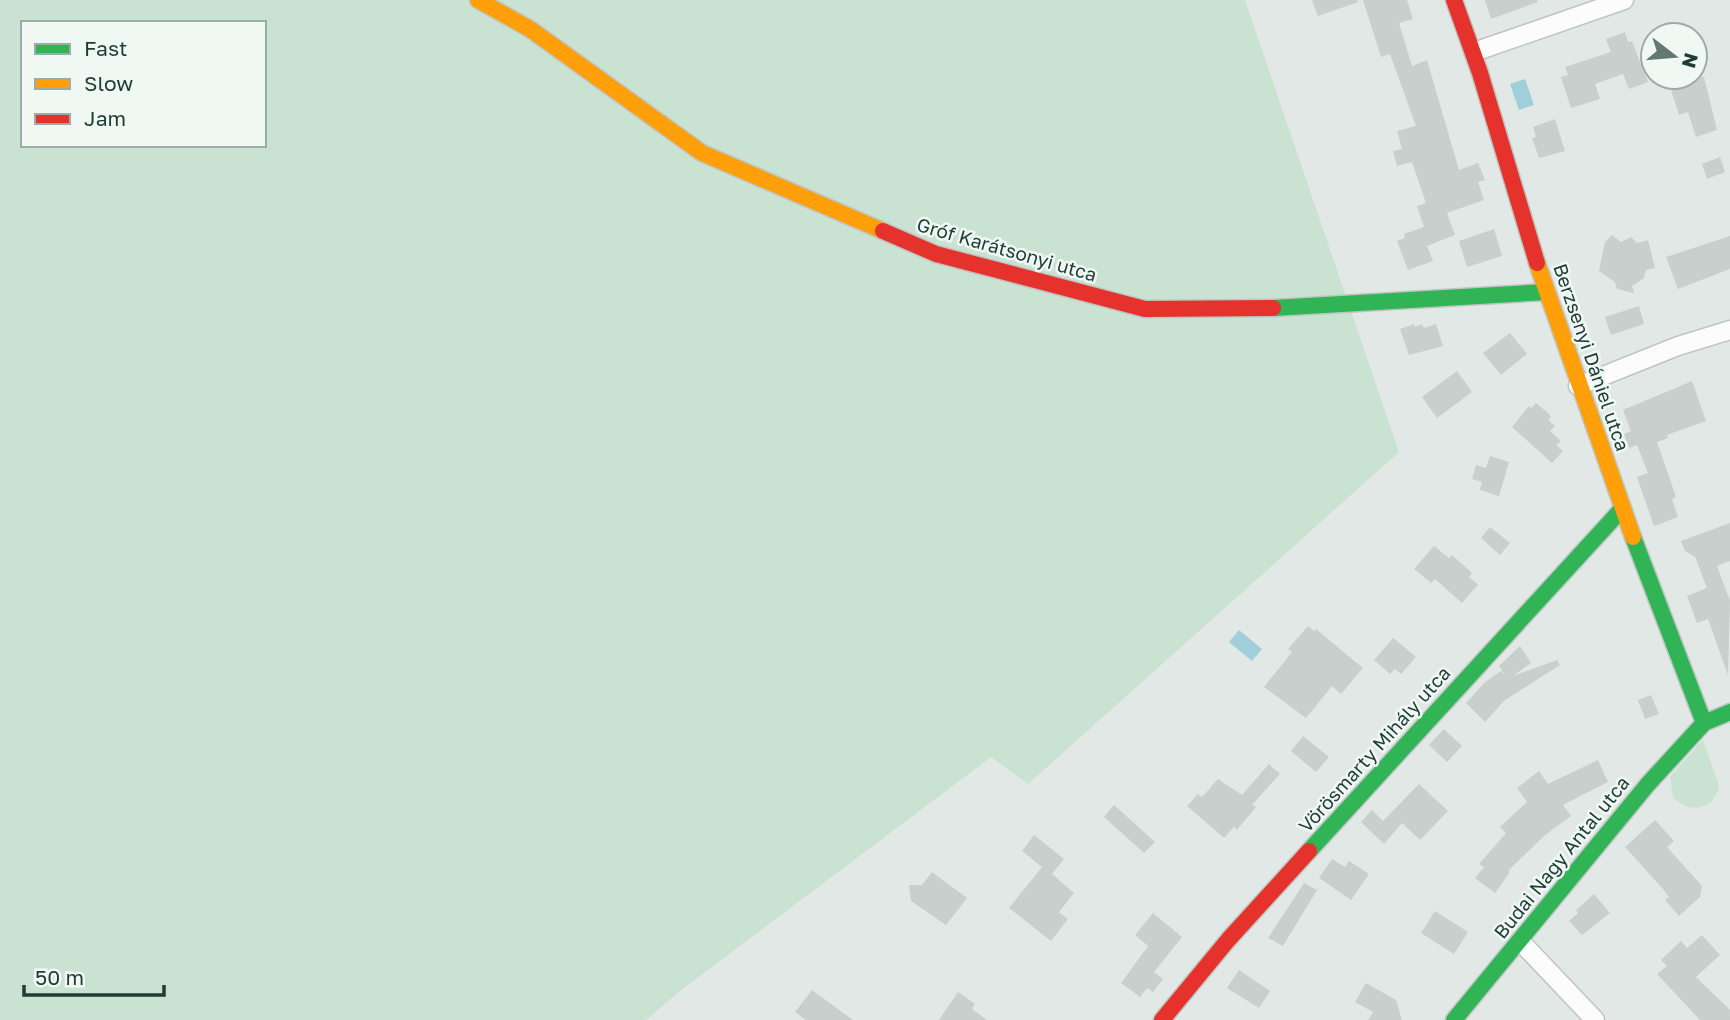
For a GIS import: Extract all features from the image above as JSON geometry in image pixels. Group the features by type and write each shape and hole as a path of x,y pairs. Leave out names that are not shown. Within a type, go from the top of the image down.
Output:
{"street":[{"name":"Gróf Karátsonyi utca","path":"478,0 530,29 702,153 936,254 1145,309 1255,309 1546,292"},
{"name":"Berzsenyi Dániel utca","path":"1454,0 1474,52 1546,292 1578,386 1621,510 1704,723"},
{"path":"1474,52 1624,0"},
{"path":"1578,386 1678,346 1730,330"},
{"name":"Vörösmarty Mihály utca","path":"1162,1020 1237,930 1621,510"},
{"path":"1704,723 1730,712"},
{"name":"Budai Nagy Antal utca","path":"1454,1020 1648,784 1704,723"},
{"path":"1520,941 1595,1020"}],"green space":[{"path":"0,0 1245,0 1399,452 1028,784 991,757 680,991 646,1020 0,1020"},
{"path":"1703,740 1719,786 1712,801 1693,808 1673,797 1670,777"}],"water":[{"path":"1525,79 1534,105 1519,110 1510,84"},
{"path":"1239,630 1262,649 1252,661 1229,642"}],"building":[{"path":"1312,0 1357,0 1358,2 1318,16"},
{"path":"1363,0 1407,0 1413,19 1399,23 1412,66 1427,60 1459,170 1478,163 1485,180 1478,182 1484,200 1447,213 1455,235 1427,246 1433,261 1408,270 1397,241 1405,238 1404,234 1424,227 1417,206 1426,203 1412,162 1397,166 1393,151 1402,149 1397,131 1416,126 1390,54 1381,57"},
{"path":"1485,0 1537,0 1538,2 1491,19"},
{"path":"1625,32 1628,42 1632,41 1639,59 1639,85 1629,89 1623,74 1595,84 1600,99 1571,108 1561,77 1568,75 1565,67 1611,52 1606,39"},
{"path":"1671,91 1707,91 1717,130 1696,137 1688,112 1679,115"},
{"path":"1555,119 1565,151 1539,158 1532,138 1536,137 1533,127"},
{"path":"1720,157 1725,172 1707,179 1702,164"},
{"path":"1494,229 1502,256 1467,267 1459,241"},
{"path":"1612,235 1621,242 1631,237 1637,243 1648,240 1655,268 1646,270 1644,278 1632,286 1634,293 1617,289 1615,282 1599,271 1605,242"},
{"path":"1730,236 1730,269 1678,289 1666,257"},
{"path":"1639,306 1644,324 1611,335 1605,317"},
{"path":"1414,324 1415,327 1422,324 1424,328 1436,324 1443,346 1409,355 1400,329"},
{"path":"1510,333 1527,354 1501,375 1483,353"},
{"path":"1457,371 1472,392 1437,418 1422,397"},
{"path":"1692,381 1706,421 1667,435 1668,438 1657,442 1676,497 1672,499 1678,517 1654,526 1637,477 1648,473 1637,445 1629,448 1624,434 1631,431 1623,410"},
{"path":"1536,403 1551,417 1548,420 1555,426 1550,431 1561,441 1556,445 1563,451 1552,463 1512,427 1529,406 1531,408"},
{"path":"1490,456 1509,462 1499,496 1480,490 1482,482 1472,479 1476,465 1486,468"},
{"path":"1730,523 1730,561 1717,566 1730,601 1728,675 1708,619 1697,623 1687,596 1707,588 1695,557 1685,551 1681,541"},
{"path":"1490,527 1510,543 1500,555 1481,538"},
{"path":"1434,546 1449,558 1452,555 1472,573 1469,577 1478,585 1462,603 1435,579 1431,583 1414,569"},
{"path":"1308,626 1314,631 1316,629 1363,668 1341,694 1332,686 1306,718 1264,687 1292,652 1288,649"},
{"path":"1393,638 1416,657 1401,674 1395,669 1390,674 1374,660"},
{"path":"1520,646 1531,663 1513,676 1557,660 1560,665 1505,700 1485,722 1466,703 1485,682 1501,671 1507,679 1499,666"},
{"path":"1651,695 1659,714 1645,719 1638,700"},
{"path":"1444,729 1462,746 1447,762 1429,745"},
{"path":"1303,736 1329,757 1316,772 1291,751"},
{"path":"1598,760 1608,782 1563,805 1571,816 1545,835 1508,871 1510,872 1495,893 1475,878 1484,867 1479,864 1506,833 1500,827 1527,802 1517,788 1539,771 1548,784"},
{"path":"1269,764 1280,774 1252,805 1256,807 1237,830 1234,827 1224,838 1187,806 1198,794 1202,797 1218,779 1242,795"},
{"path":"1419,784 1448,811 1420,840 1402,823 1384,844 1361,822 1372,810 1383,821"},
{"path":"1114,805 1155,842 1144,853 1104,817"},
{"path":"1655,820 1674,841 1667,847 1702,886 1700,897 1679,916 1665,900 1669,897 1663,889 1625,847"},
{"path":"1034,835 1064,859 1052,874 1074,893 1059,912 1068,919 1051,941 1009,908 1042,867 1022,851"},
{"path":"1332,859 1345,867 1349,861 1369,874 1351,900 1319,878"},
{"path":"932,872 967,898 946,925 911,901 909,885 922,885"},
{"path":"1304,883 1317,890 1283,946 1268,938"},
{"path":"1594,894 1610,913 1582,935 1569,921 1578,913 1576,910"},
{"path":"1435,911 1468,932 1454,954 1421,933"},
{"path":"1153,913 1182,937 1154,972 1163,979 1153,992 1147,988 1140,997 1121,983 1148,946 1135,935"},
{"path":"1702,935 1720,955 1696,977 1730,1010 1730,1020 1700,1020 1657,974 1667,966 1661,960 1681,941 1687,948"},
{"path":"1239,970 1270,991 1259,1008 1227,988"},
{"path":"1366,983 1396,1000 1402,1020 1368,1020 1373,1012 1355,1002"},
{"path":"812,990 853,1020 806,1020 795,1012"},
{"path":"958,992 975,1004 972,1009 987,1020 939,1020"}],"traffic: fast":[{"path":"1273,308 1546,292"},
{"path":"1309,851 1621,510"},
{"path":"1633,537 1704,723"},
{"path":"1454,1020 1648,784 1704,723 1730,712"}],"traffic: slow":[{"path":"478,0 530,29 702,153 883,231"},
{"path":"1537,263 1633,537"}],"traffic: jam":[{"path":"1454,0 1480,73 1537,263"},
{"path":"883,231 936,254 1145,309 1273,308"},
{"path":"1162,1020 1228,940 1309,851"}]}
